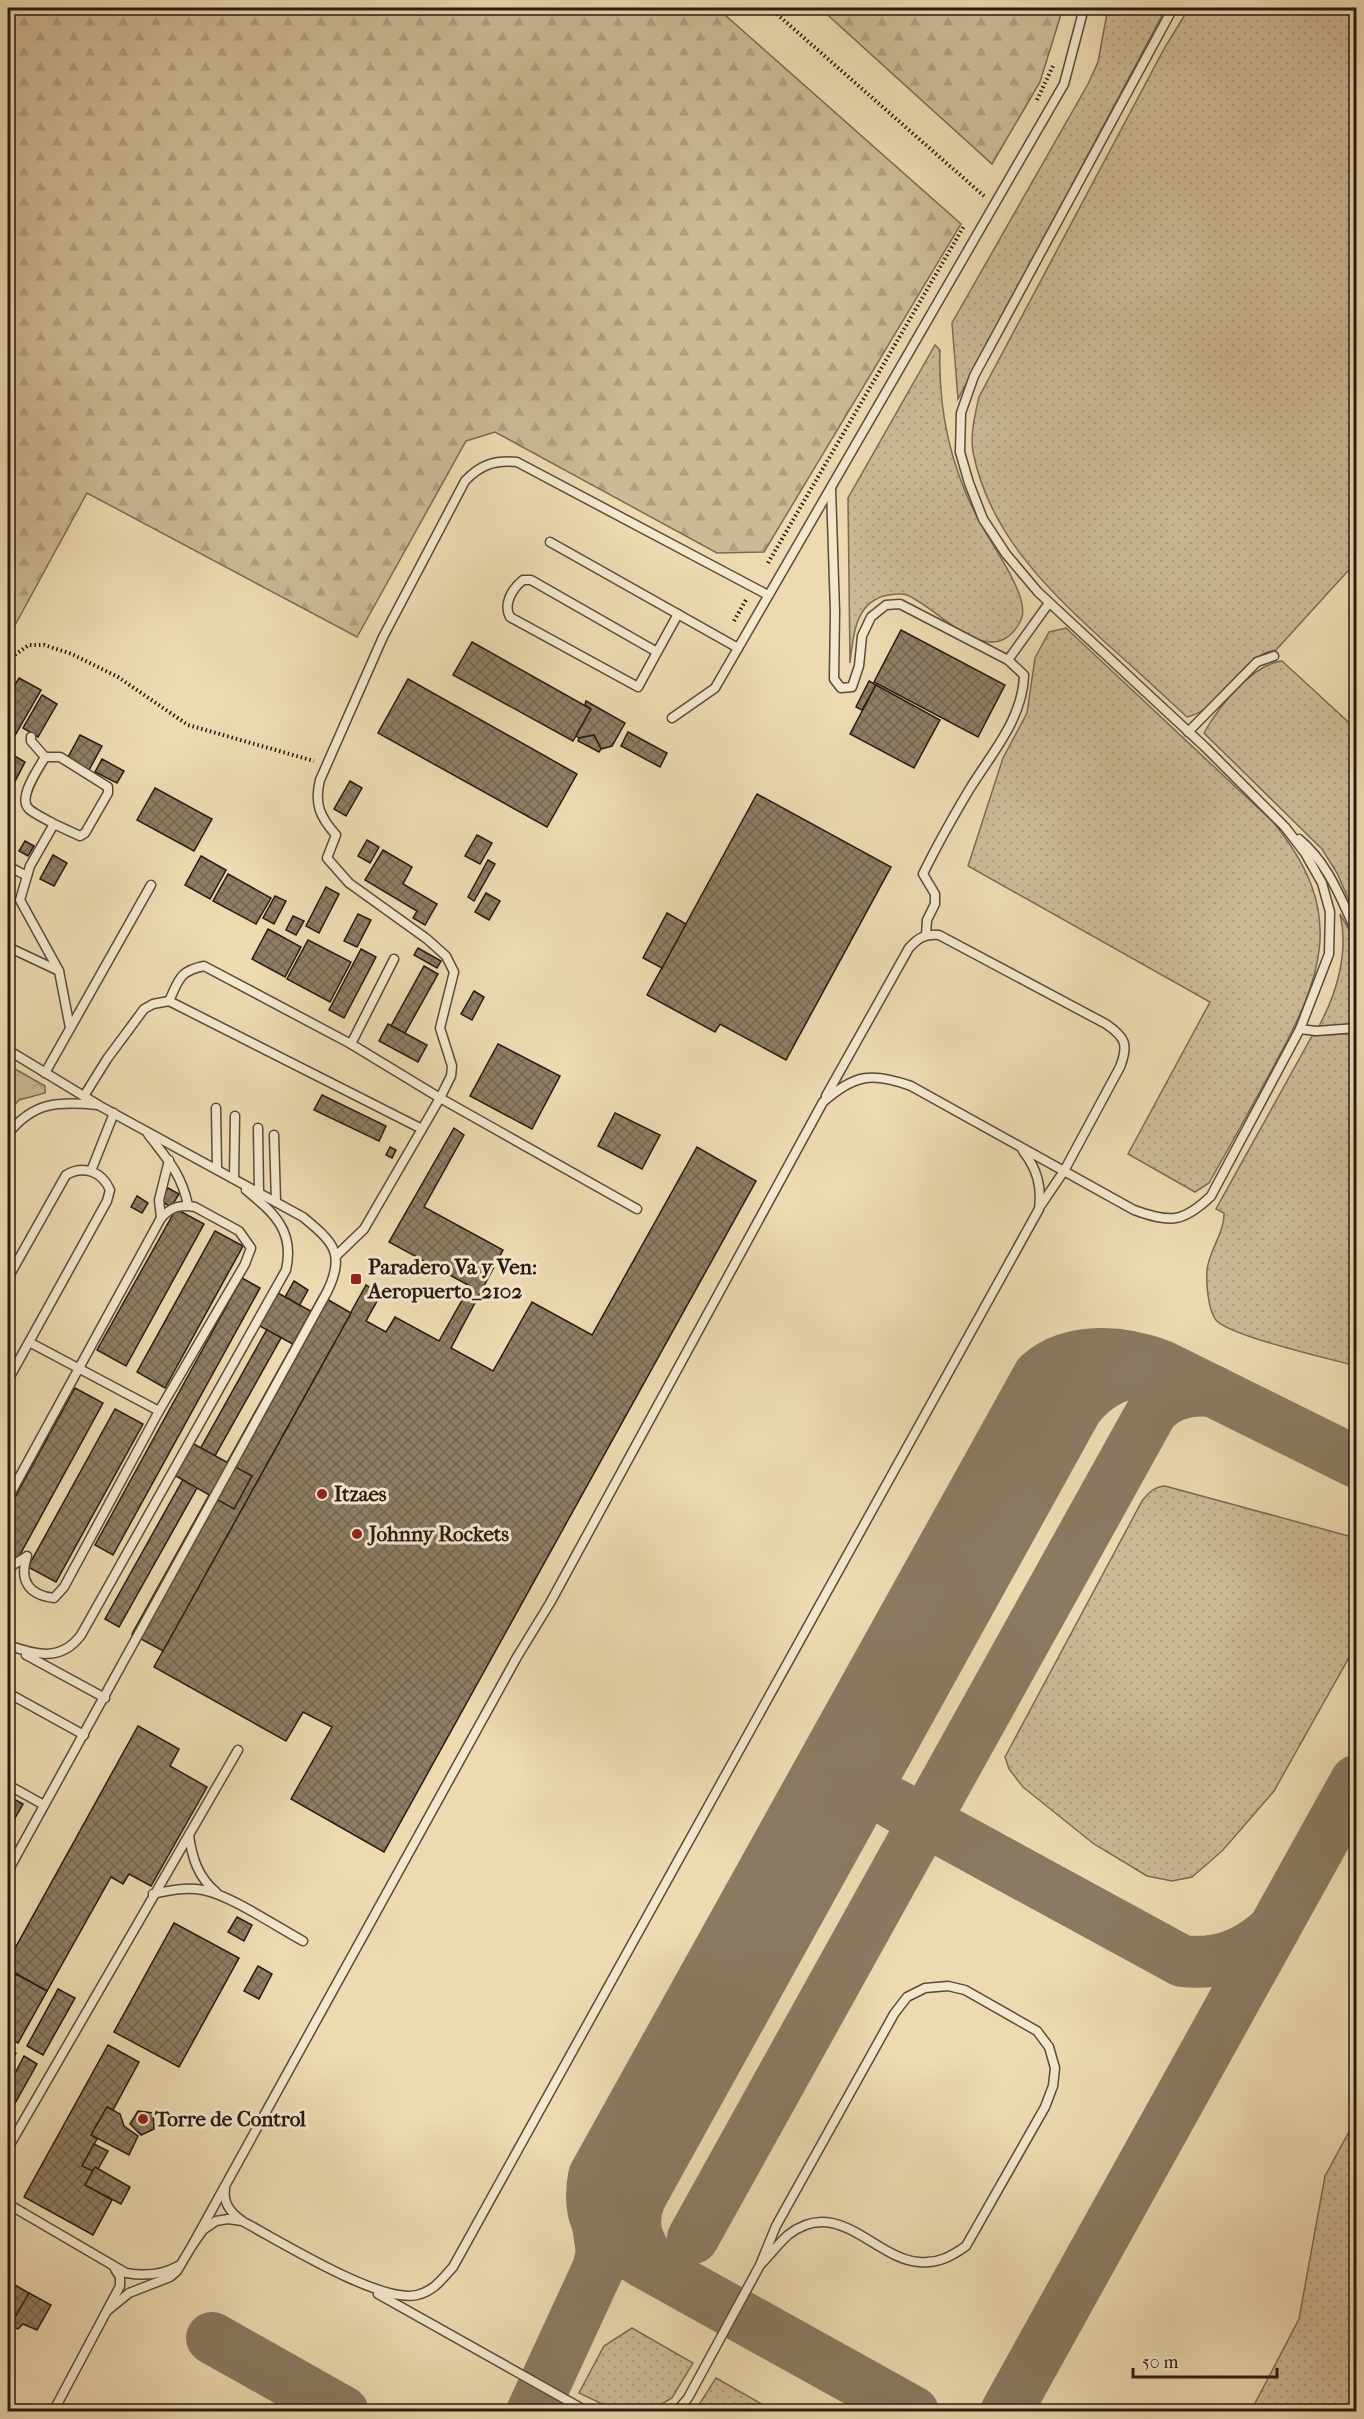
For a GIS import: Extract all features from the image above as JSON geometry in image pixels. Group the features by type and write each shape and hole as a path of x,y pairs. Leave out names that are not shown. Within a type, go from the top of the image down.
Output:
{"lane":[{"path":"672,718 715,688 1064,84 1084,8"},
{"path":"1173,8 974,376 961,413 960,452 983,519 1006,554 1049,603 1188,732 1285,827 1314,851 1330,874 1356,931"},
{"path":"336,1256 364,1229 451,1076 452,1066 440,1028 454,972 446,956 427,939 349,883 327,858 336,835 325,823 316,796 327,764 383,637 465,482 486,464 501,461 517,462 768,595"},
{"path":"831,487 835,612 834,679 842,688 852,687 859,666 862,636 871,618 886,605 900,604 1008,660 1024,675 1023,691 1016,716 953,818 923,874 935,894 936,904 927,921 926,934"},
{"path":"550,542 738,648"},
{"path":"657,652 531,580 523,580 518,584 507,602 510,617 638,687 678,614"},
{"path":"1008,660 1049,603"},
{"path":"1188,732 1257,662 1274,656"},
{"path":"31,737 45,757"},
{"path":"45,757 60,757 108,787 108,793 85,832 80,836 28,809 25,804 27,790 45,757"},
{"path":"54,824 30,866 20,900 59,971 70,1028"},
{"path":"823,1102 841,1086 862,1078 885,1077 911,1086 1134,1210 1159,1219 1178,1219 1195,1212 1211,1196 1300,1029 1329,954 1330,912 1323,883 1305,853 1285,827"},
{"path":"8,866 27,876"},
{"path":"45,1073 151,885"},
{"path":"107,2311 129,2293 170,2277 183,2262 517,1657 550,1603 909,948 926,934 939,935 1106,1024 1119,1034 1125,1043 1125,1055 1064,1172 1039,1209 783,1675 453,2267 435,2288 416,2295 392,2295 362,2285"},
{"path":"8,947 59,971"},
{"path":"351,1044 394,959"},
{"path":"169,1001 179,979 187,969 204,966 351,1044 440,1098 637,1209"},
{"path":"84,1096 107,1059 144,1009 153,1004 169,1001 422,1129"},
{"path":"1300,1029 1316,1031 1356,1028"},
{"path":"8,1050 100,1106 303,1217 325,1236 336,1256 336,1275 327,1292 8,1872"},
{"path":"8,1134 22,1117 46,1106 75,1103 100,1106"},
{"path":"216,1108 217,1169"},
{"path":"91,1171 114,1113"},
{"path":"231,1177 236,1116"},
{"path":"258,1128 259,1193"},
{"path":"144,1129 170,1160 184,1185 188,1206"},
{"path":"274,1135 276,1202"},
{"path":"1021,1148 1033,1164 1039,1180 1039,1209"},
{"path":"161,1218 159,1200 170,1160"},
{"path":"8,1278 66,1175 74,1170 91,1171 107,1183 110,1190 107,1201 8,1380"},
{"path":"8,1645 36,1655 48,1654 68,1648 81,1635 286,1269 288,1246 281,1224 231,1177"},
{"path":"8,1498 161,1218 169,1209 179,1205 188,1206 239,1231 250,1248 249,1255 159,1411 64,1587 54,1598 44,1597 29,1587 23,1577 27,1556 8,1568"},
{"path":"29,1342 159,1411"},
{"path":"8,1645 105,1698"},
{"path":"8,1693 84,1735"},
{"path":"8,2148 238,1750"},
{"path":"8,1785 44,1805"},
{"path":"189,1835 192,1856 209,1886 222,1896 303,1941"},
{"path":"153,1894 190,1889 222,1896"},
{"path":"676,2412 688,2398 760,2265 782,2216 894,2014 907,1996 925,1988 948,1986 965,1990 1037,2031 1049,2048 1055,2068 1053,2086 1045,2107 966,2246 948,2258 918,2262 898,2255 844,2226 825,2222 807,2225 789,2235 760,2265"},
{"path":"225,2185 225,2201 233,2214 242,2221 362,2285 588,2412"},
{"path":"8,2204 126,2273 145,2275 166,2272 183,2262"},
{"path":"193,2244 203,2230 216,2222 228,2219 242,2221"},
{"path":"53,2412 121,2281 113,2266"}],"path":[{"path":"770,8 994,205"},
{"path":"1034,106 1055,59"},
{"path":"976,205 988,185"},
{"path":"768,563 964,225"},
{"path":"734,621 748,598"},
{"path":"8,666 13,656 29,645 44,645 72,654 118,677 188,725 327,764"}],"green space":[{"path":"8,8 717,8 961,224 764,552 717,553 495,432 466,441 357,637 87,493 8,638"},
{"path":"820,8 1063,8 1040,82 992,164"},
{"path":"1108,8 1166,8 958,399 952,323 1088,84 1098,62"},
{"path":"1189,8 1356,8 1356,562 1276,650 1263,654 1251,662 1212,704 1187,717 1063,602 1023,558 992,508 981,481 973,452 972,438 979,397 1165,47"},
{"path":"935,345 940,350 945,422 956,468 974,512 1017,588 1023,611 1021,620 1009,636 996,642 981,640 966,634 907,595 889,595 878,598 863,612 855,631 850,663 848,498"},
{"path":"1066,628 1273,822 1297,855 1312,886 1319,916 1320,945 1314,975 1304,1005 1271,1071 1209,1183 1195,1192 1128,1154 1210,1002 968,866 1003,758 1027,713 1035,658 1049,632"},
{"path":"1282,661 1356,729 1356,916 1337,873 1322,849 1204,733 1237,689 1259,670"},
{"path":"1340,914 1350,931 1356,948 1356,1022 1342,1026 1319,1026 1340,972 1343,942"},
{"path":"1356,1033 1356,1366 1259,1340 1225,1326 1213,1316 1208,1296 1207,1275 1208,1263 1224,1220 1224,1213 1216,1209 1312,1036"},
{"path":"8,1065 45,1086 45,1093 19,1100 8,1112"},
{"path":"1165,1486 1356,1538 1356,1645 1274,1791 1223,1850 1192,1877 1172,1881 1147,1876 1094,1844 1023,1787 1009,1769 1005,1757 1142,1501 1152,1490"},
{"path":"1356,2119 1356,2411 1251,2411 1299,2319 1325,2176"},
{"path":"632,2328 693,2363 672,2398 650,2411 617,2411 579,2393 604,2346"},
{"path":"716,2378 774,2411 695,2411"}],"building":[{"path":"901,630 1005,685 978,737 874,682"},
{"path":"472,642 591,709 573,741 453,675"},
{"path":"19,678 41,690 13,739 8,736 8,697"},
{"path":"408,679 577,774 547,827 378,733"},
{"path":"869,681 876,685 862,710 856,707"},
{"path":"876,685 940,720 914,768 850,734"},
{"path":"42,695 57,704 38,737 23,728"},
{"path":"586,701 625,723 612,746 601,749 594,735 579,738 576,736 591,709 585,705"},
{"path":"628,732 667,753 660,767 621,746"},
{"path":"80,735 102,746 89,770 67,759"},
{"path":"594,735 601,749 599,752 578,741 579,738"},
{"path":"13,755 25,762 11,789 8,788 8,765"},
{"path":"102,759 124,771 117,783 95,772"},
{"path":"350,781 362,788 346,816 334,809"},
{"path":"155,788 212,819 194,851 137,820"},
{"path":"757,794 891,867 786,1060 720,1024 715,1032 647,995"},
{"path":"477,835 492,843 480,864 465,856"},
{"path":"367,840 379,847 370,863 358,856"},
{"path":"25,841 34,846 28,856 19,851"},
{"path":"383,850 412,867 403,884 437,904 425,925 413,918 417,911 365,880"},
{"path":"53,855 67,863 54,886 40,879"},
{"path":"201,856 226,870 210,899 185,885"},
{"path":"488,860 495,864 474,901 468,897"},
{"path":"228,874 271,898 256,924 213,901"},
{"path":"326,887 339,894 319,933 306,926"},
{"path":"486,893 500,901 489,920 475,912"},
{"path":"275,896 286,901 274,924 263,918"},
{"path":"667,913 686,924 662,968 643,958"},
{"path":"358,914 371,920 357,947 344,941"},
{"path":"293,916 304,921 296,935 286,930"},
{"path":"268,929 301,947 285,977 252,959"},
{"path":"308,940 351,962 330,1002 287,979"},
{"path":"418,948 441,961 437,968 414,955"},
{"path":"361,949 376,957 344,1018 329,1010"},
{"path":"424,966 438,974 405,1033 391,1026"},
{"path":"474,991 484,997 472,1020 461,1014"},
{"path":"388,1024 427,1045 418,1062 379,1041"},
{"path":"498,1044 560,1076 532,1129 470,1096"},
{"path":"322,1095 386,1126 379,1141 314,1110"},
{"path":"615,1113 660,1135 642,1169 598,1146"},
{"path":"454,1128 464,1135 424,1207 503,1250 451,1348 493,1371 532,1302 592,1335 697,1147 756,1181 384,1852 291,1799 332,1727 303,1712 286,1741 154,1667 366,1285 381,1294 366,1321 386,1332 395,1317 439,1341 470,1286 389,1242"},
{"path":"390,1147 396,1150 392,1158 386,1155"},
{"path":"168,1188 179,1194 171,1207 161,1201"},
{"path":"137,1196 148,1203 142,1213 131,1207"},
{"path":"176,1209 204,1224 126,1366 97,1350"},
{"path":"215,1231 243,1246 165,1388 137,1372"},
{"path":"242,1278 260,1288 113,1555 95,1545"},
{"path":"294,1281 308,1290 119,1627 105,1619"},
{"path":"276,1292 336,1325 318,1358 258,1325"},
{"path":"320,1295 351,1313 163,1651 132,1634"},
{"path":"75,1388 103,1403 16,1562 8,1557 8,1510"},
{"path":"115,1409 143,1424 56,1582 28,1567"},
{"path":"192,1443 252,1476 234,1509 174,1475"},
{"path":"138,1726 179,1749 170,1766 207,1787 151,1886 129,1874 123,1884 111,1877 47,1991 8,1969 8,1961"},
{"path":"10,1797 23,1804 14,1820 8,1816"},
{"path":"237,1917 252,1925 244,1941 228,1932"},
{"path":"174,1923 239,1958 179,2067 114,2032"},
{"path":"258,1966 272,1974 259,1999 244,1991"},
{"path":"16,1974 47,1991 18,2043 8,2037 8,1989"},
{"path":"58,1989 75,1998 43,2055 27,2046"},
{"path":"108,2045 139,2062 113,2110 107,2107 91,2135 97,2139 82,2166 93,2171 85,2185 112,2200 93,2235 24,2197"},
{"path":"8,2049 16,2053 8,2066"},
{"path":"24,2056 37,2064 9,2114 8,2087"},
{"path":"107,2107 120,2114 124,2126 138,2136 129,2155 91,2135"},
{"name":"Torre de Control","path":"138,2111 153,2113 154,2129 141,2135 130,2124"},
{"path":"94,2144 108,2151 98,2169 95,2167 93,2171 82,2166"},
{"path":"95,2167 130,2187 121,2204 85,2185"},
{"path":"8,2281 29,2293 10,2327 8,2326"},
{"path":"29,2293 51,2305 37,2330 23,2324 18,2329 10,2326"}],"taxiway":[{"path":"913,2412 619,2247 609,2239 596,2219 592,2193 594,2176 1039,1375 1066,1359 1082,1355 1115,1355 1147,1361 1162,1366 1356,1462"},
{"path":"660,2271 646,2255 638,2238 635,2219 640,2198 1077,1408 1094,1391 1113,1379 1135,1372 1159,1371"},
{"path":"693,2238 1151,1413 1164,1401 1179,1394 1213,1391"},
{"path":"1006,2412 1356,1781"},
{"path":"894,1804 1182,1961 1208,1961 1232,1956 1254,1945 1274,1929"},
{"path":"532,2412 598,2269 602,2252 598,2225"},
{"path":"212,2338 343,2412"}],"place":[{"name":"Paradero Va y Ven: Aeropuerto_2102","path":"356,1279"},
{"name":"Itzaes","path":"322,1494"},
{"name":"Johnny Rockets","path":"357,1534"},
{"name":"Torre de Control","path":"143,2119"}]}
